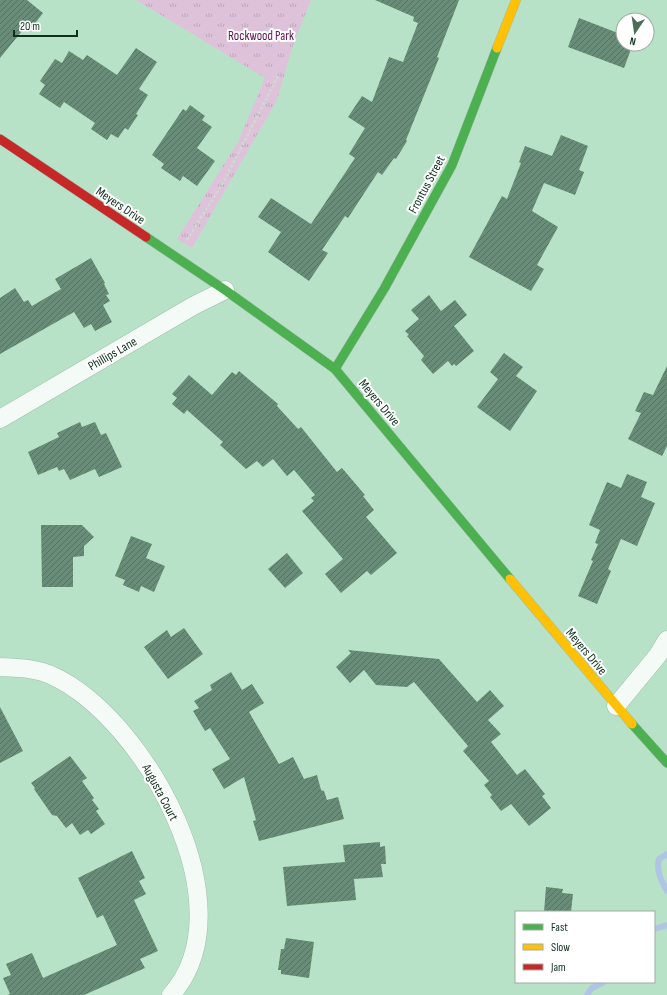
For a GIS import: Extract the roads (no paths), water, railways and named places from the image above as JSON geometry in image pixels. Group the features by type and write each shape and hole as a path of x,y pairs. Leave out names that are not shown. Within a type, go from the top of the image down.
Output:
{"street":[{"name":"Frontus Street","path":"335,369 384,288 452,165 516,0"},
{"name":"Meyers Drive","path":"0,139 225,290 335,369 616,706 667,763"},
{"name":"Phillips Lane","path":"0,419 193,306 225,290"},
{"path":"616,706 658,655 667,640"},
{"name":"Augusta Court","path":"0,667 27,668 53,675 81,692 117,725 144,759 175,815 189,854 197,891 198,925 193,953 180,985 171,995"}],"waterway":[{"path":"667,854 659,859 658,863 661,879 667,891"},
{"path":"655,929 667,925"},
{"path":"587,995 592,988 602,983"}],"park label":[{"name":"Rockwood Park","path":"261,35"}]}
